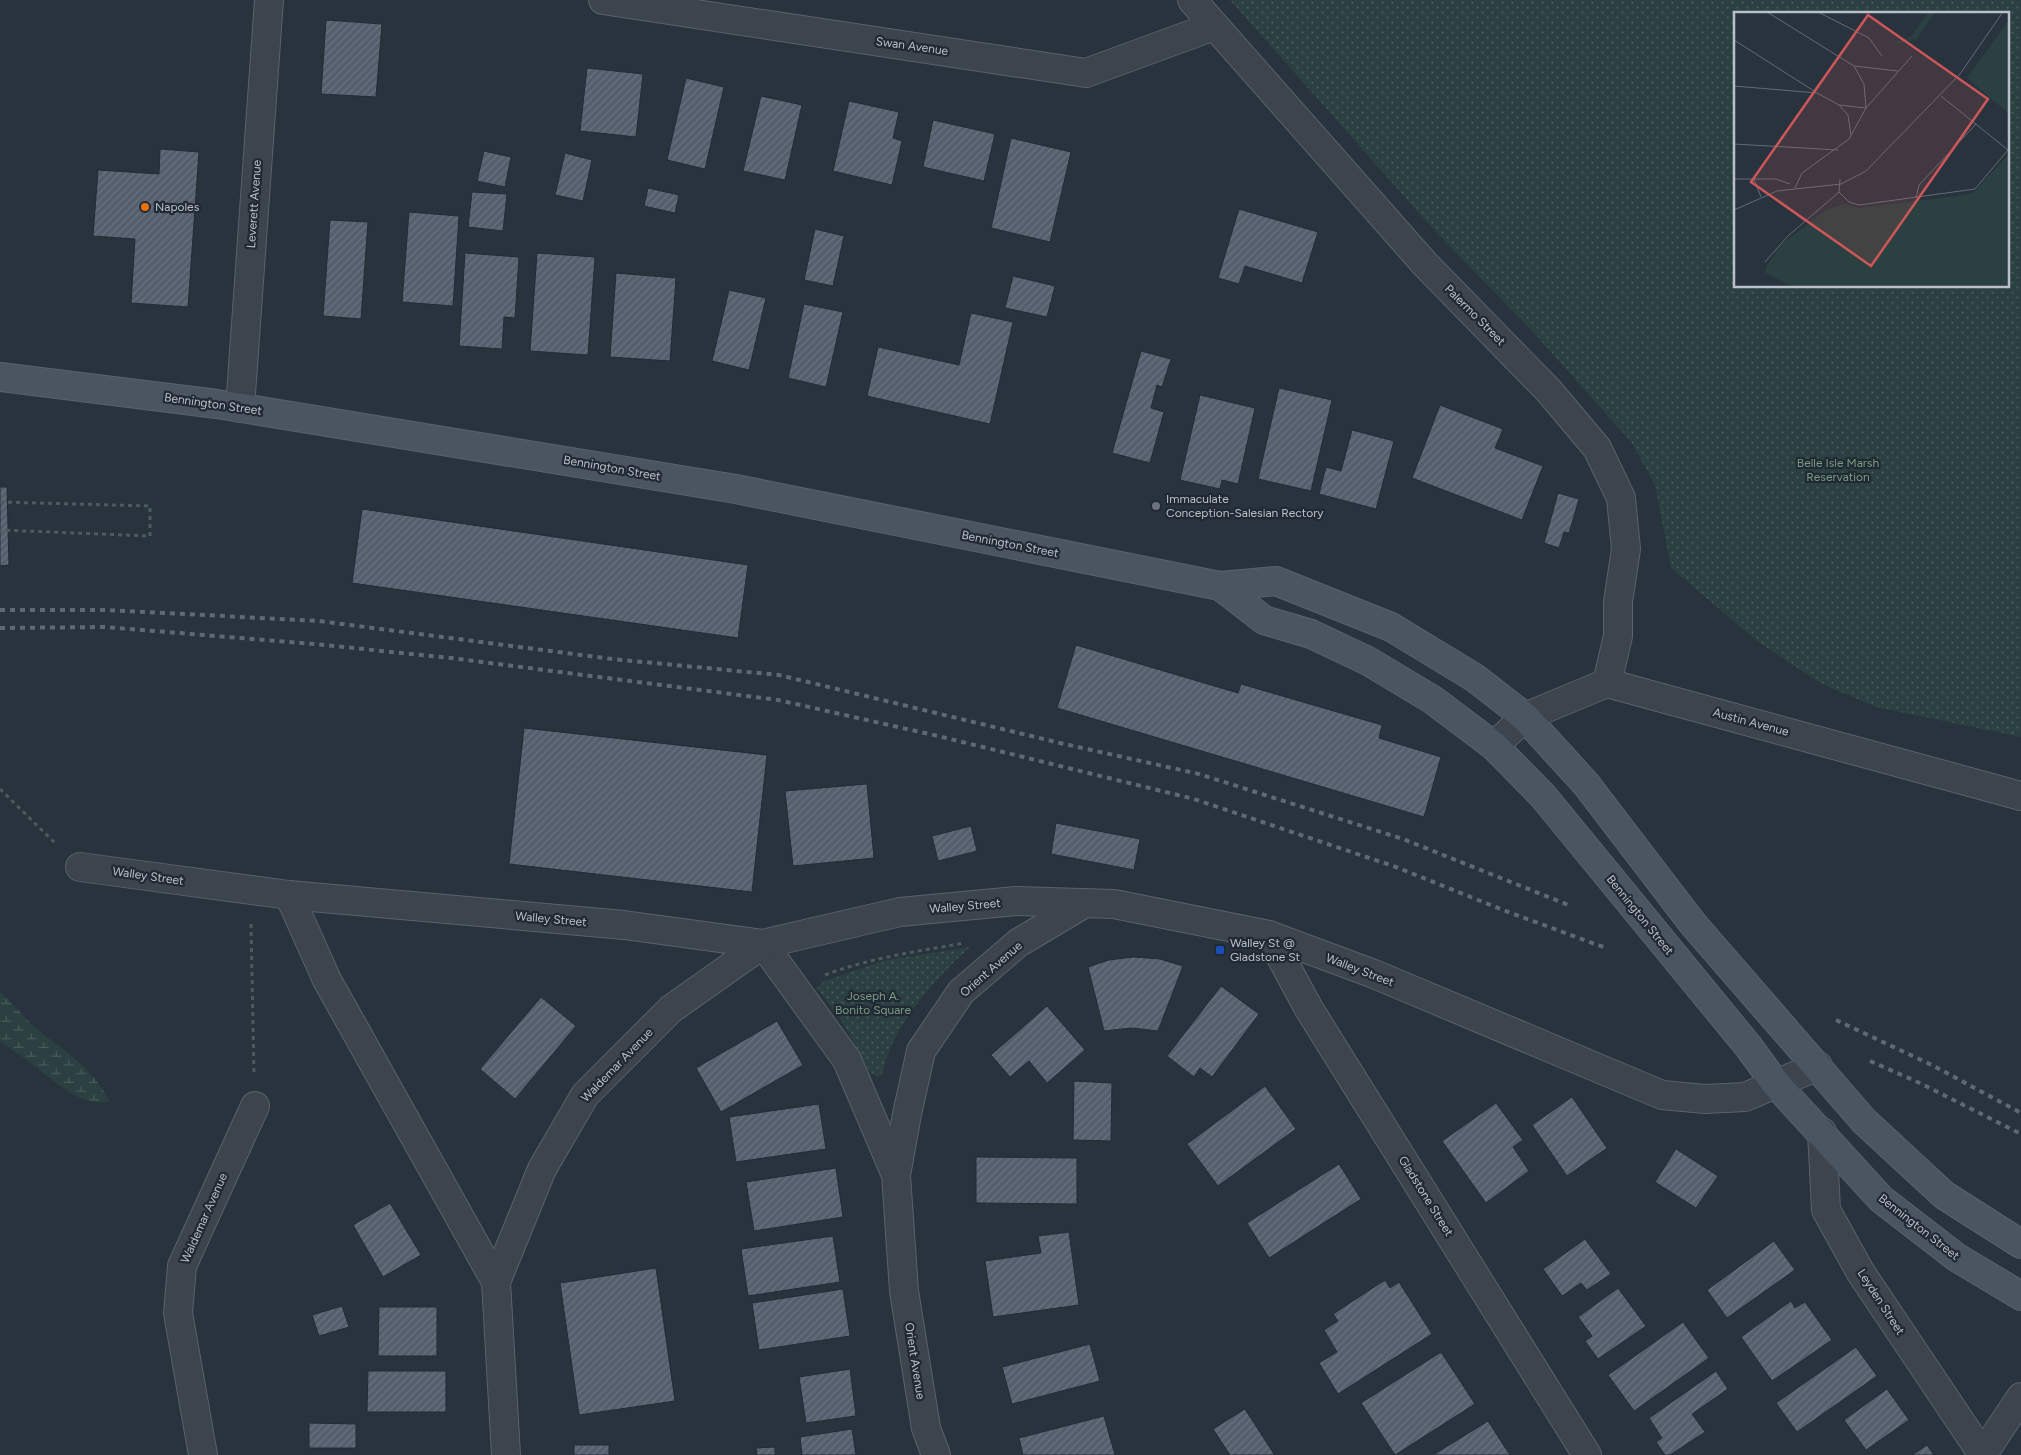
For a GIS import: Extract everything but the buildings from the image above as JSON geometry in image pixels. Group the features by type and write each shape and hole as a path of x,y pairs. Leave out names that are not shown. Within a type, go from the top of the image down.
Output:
{"main road":[{"name":"Bennington Street","path":"0,377 340,423 736,489 1220,586 1276,581 1392,626 1475,678 1525,717 1586,784 1693,924 1864,1121 1944,1195 2021,1244"},
{"name":"Bennington Street","path":"1220,586 1264,620 1311,634 1388,673 1433,700 1494,746 1543,796 1748,1046 1776,1084 1822,1132 1881,1199 1956,1257 2021,1296"},
{"path":"1388,673 1407,636"}],"street":[{"name":"Leverett Avenue","path":"240,408 268,0"},
{"name":"Swan Avenue","path":"604,0 1086,73 1214,26"},
{"name":"Palermo Street","path":"1192,0 1425,264 1549,390 1597,448 1621,498 1626,548 1618,602 1618,636 1607,683"},
{"path":"1494,746 1525,717 1607,683"},
{"name":"Austin Avenue","path":"1607,683 2021,796"},
{"name":"Walley Street","path":"80,867 289,895 624,925 763,944 900,912 1016,901 1114,904 1269,936 1374,974 1662,1095 1705,1099 1745,1097 1818,1066"},
{"name":"Waldemar Avenue","path":"289,895 327,980 496,1282"},
{"name":"Orient Avenue","path":"936,1455 926,1428 904,1291 896,1176 921,1051 961,992 1018,943 1085,903"},
{"name":"Gladstone Street","path":"1269,936 1309,1009 1587,1455"},
{"name":"Waldemar Avenue","path":"506,1455 496,1282 542,1169 585,1095 671,1009 763,944"},
{"name":"Orient Avenue","path":"763,944 846,1060 896,1176"},
{"name":"Waldemar Avenue","path":"203,1455 178,1314 182,1266 255,1106"},
{"name":"Leyden Street","path":"1822,1132 1826,1210 1860,1273 1983,1455"},
{"path":"1983,1455 2021,1397"},
{"path":"925,1455 926,1428"}],"path":[{"path":"0,502 150,506 150,536 0,530"},
{"path":"0,789 80,867"},
{"path":"250,890 255,1106"},
{"path":"821,980 826,975 863,963 914,951 970,943"}],"green space":[{"name":"Belle Isle Marsh Reservation","path":"1230,0 2021,0 2021,737 1876,707 1822,684 1758,642 1671,568 1655,485 1631,442 1534,333 1434,230"},
{"name":"Joseph A. Bonito Square","path":"970,947 929,989 905,1021 887,1057 882,1075 877,1077 870,1072 843,1023 817,988 824,981 887,960"},
{"path":"0,992 31,1024 95,1079 110,1102 88,1100 68,1091 0,1042"}],"railway":[{"path":"0,610 107,610 319,621 612,659 779,675 1060,743 1199,774 1403,839 1571,906"},
{"path":"0,628 105,627 314,644 451,658 778,700 938,736 1194,799 1396,867 1503,910 1606,948"},
{"path":"1836,1020 1932,1065 2021,1113"},
{"path":"1870,1061 1922,1084 2021,1134"}],"place":[{"name":"Napoles","path":"145,207"},
{"name":"Immaculate Conception-Salesian Rectory","path":"1156,506"},
{"name":"Walley St @ Gladstone St","path":"1220,950"}]}
